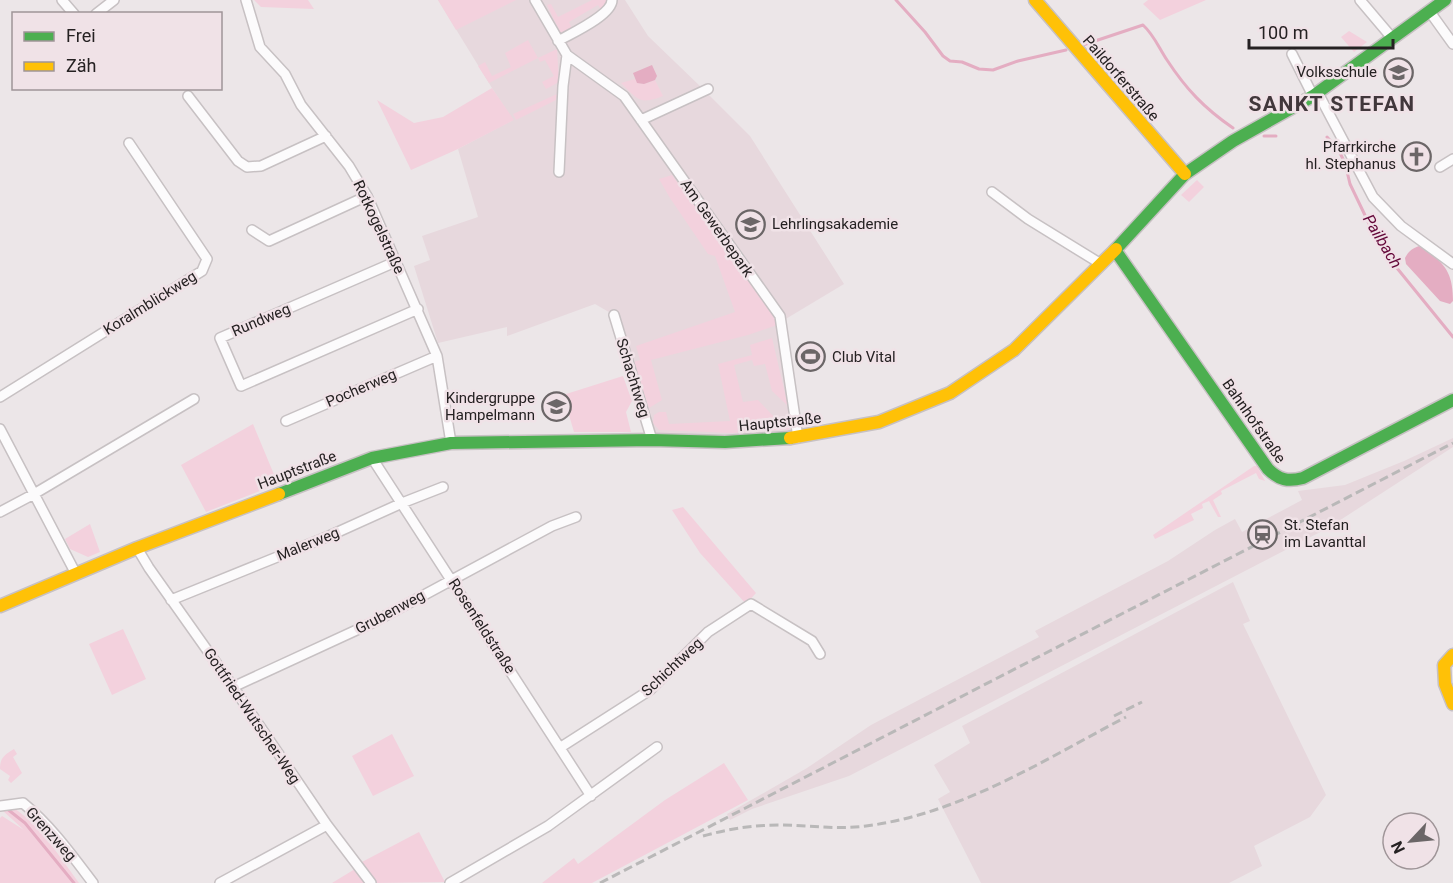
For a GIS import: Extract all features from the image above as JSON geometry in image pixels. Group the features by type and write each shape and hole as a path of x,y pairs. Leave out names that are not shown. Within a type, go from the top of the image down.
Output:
{"main road":[{"name":"Paildorferstraße","path":"1035,0 1185,174"},
{"name":"Hauptstraße","path":"0,606 136,548 372,458 451,443 652,440 725,442 798,438 879,422 950,393 1014,350 1115,250 1185,174 1233,141 1316,94 1445,0"},
{"name":"Bahnhofstraße","path":"1115,250 1268,469 1279,479 1288,482 1303,478 1453,400"},
{"path":"1453,655 1444,665 1445,684 1453,704"}],"street":[{"path":"62,0 72,12"},
{"path":"99,12 114,0"},
{"name":"Rotkogelstraße","path":"246,0 260,46 285,74 301,105 349,166 367,196 437,356 451,443"},
{"name":"Am Gewerbepark","path":"535,0 567,56 624,96 780,316 798,438"},
{"path":"558,41 605,14 612,5 612,0"},
{"path":"1360,0 1393,39"},
{"path":"1430,12 1453,44"},
{"path":"1292,54 1373,197 1401,226 1453,264"},
{"path":"559,172 563,86 567,56"},
{"path":"640,120 708,89"},
{"path":"188,96 238,161 247,168 261,166 326,136"},
{"name":"Koralmblickweg","path":"0,397 202,271 207,259 129,143"},
{"path":"1440,167 1453,159"},
{"path":"992,192 1028,219 1101,264"},
{"path":"252,230 269,241 367,196"},
{"name":"Rundweg","path":"395,262 220,338 241,386 418,309"},
{"name":"Schachtweg","path":"614,315 652,440"},
{"name":"Pocherweg","path":"286,421 437,356"},
{"path":"0,512 194,399"},
{"path":"0,429 76,574"},
{"name":"Rosenfeldstraße","path":"372,458 591,796"},
{"name":"Malerweg","path":"171,600 443,487"},
{"name":"Grubenweg","path":"233,687 374,622 552,526 576,517"},
{"name":"Gottfried-Wutscher-Weg","path":"136,548 327,825 370,883"},
{"name":"Schichtweg","path":"561,747 650,690 708,632 751,604 812,641 820,654"},
{"path":"450,883 548,826 657,747"},
{"name":"Grenzweg","path":"4,805 23,803 39,816 56,834 93,883"},
{"path":"220,883 327,825"}],"shaded area":[{"path":"254,0 308,0 314,9 261,7"},
{"path":"438,0 625,0 648,36 702,88 710,91 708,94 750,136 844,284 784,320 797,431 762,434 650,435 614,315 595,304 507,336 507,327 438,343 414,266 430,260 422,236 478,217 458,149 513,120"},
{"path":"438,0 516,0 456,30"},
{"path":"592,0 608,0 602,11 598,5 569,22 572,29 561,34 547,5 551,4 558,17"},
{"path":"1148,0 1206,0 1160,20 1143,4"},
{"path":"1349,31 1367,42 1354,52 1341,37"},
{"path":"528,40 538,58 489,83 478,66 485,62 492,76 511,67 505,53"},
{"path":"557,49 559,82 546,89 542,82 554,76 545,60 540,62 538,58"},
{"path":"652,65 657,76 655,80 644,84 637,83 633,73"},
{"path":"635,79 642,84 655,80 663,96 649,100 636,97 621,83"},
{"path":"492,88 514,120 411,170 377,100 414,123 443,117"},
{"path":"557,94 556,100 516,120 513,114"},
{"path":"672,175 771,311 777,325 748,335 651,360 662,400 649,408 633,362 640,360 636,346 735,312 715,256 708,254 659,179"},
{"path":"1197,180 1204,187 1189,202 1181,195"},
{"path":"1419,246 1435,257 1449,275 1453,291 1453,301 1450,304 1440,301 1406,264 1405,258 1412,249"},
{"path":"772,338 788,406 772,391 765,364 754,366 752,360 734,365 743,402 758,400 776,419 787,416 790,419 790,429 732,433 659,430 653,423 654,415 659,412 666,412 669,424 730,421 718,364 752,355 750,345"},
{"path":"623,376 632,401 626,412 631,432 574,432 563,395"},
{"path":"253,424 278,484 206,512 181,465"},
{"path":"1453,438 1453,447 1328,528 849,776 752,809 730,820 727,814 807,768 871,725 1039,637 1035,631 1168,561 1235,519 1242,532 1302,500 1298,491 1345,485"},
{"path":"1257,466 1265,481 1259,479 1256,473 1221,491 1222,494 1213,500 1221,517 1218,517 1209,501 1202,504 1203,508 1191,514 1194,520 1155,539 1153,535"},
{"path":"683,507 756,593 746,604 700,553 672,510"},
{"path":"90,524 100,552 88,557 70,549 65,539"},
{"path":"1233,582 1250,621 1243,624 1326,795 1310,817 1254,846 1262,866 1229,883 981,883 938,799 950,792 934,765 970,743 962,726"},
{"path":"123,629 146,679 112,695 89,644"},
{"path":"392,734 414,776 373,796 352,756"},
{"path":"14,749 17,754 13,757 22,773 11,783 8,780 10,776 0,769 0,765 3,757"},
{"path":"724,763 748,800 592,883 542,883 574,858 578,864 665,800"},
{"path":"14,808 41,833 79,883 0,883 0,818 2,816 24,830 2,810"},
{"path":"419,832 445,882 376,883 360,863"},
{"path":"355,869 365,883 332,883"}],"waterway":[{"name":"Pailbach","path":"896,0 943,56 950,61 962,62 979,69 993,70 1018,61 1066,50"},
{"name":"Pailbach","path":"1083,45 1143,25 1189,89 1213,113 1233,128"},
{"name":"Pailbach","path":"1264,136 1276,136"},
{"name":"Pailbach","path":"1327,137 1338,149 1345,163 1350,184 1388,257 1453,337"},
{"path":"6,808 25,823 74,883"}],"railway":[{"path":"600,883 1453,443"},
{"path":"1114,716 1142,702"},
{"path":"703,836 731,829 760,826 855,827 901,820 968,798 1001,783 1126,717"}],"traffic: fast":[{"path":"1116,249 1185,174 1233,141 1313,96 1445,0"},
{"path":"1115,250 1268,469 1280,478 1288,480 1303,478 1453,400"},
{"path":"279,494 372,458 451,443 652,440 725,442 790,438"}],"traffic: slow":[{"path":"1035,0 1185,174"},
{"path":"790,438 879,422 950,393 1014,350 1116,249"},
{"path":"0,606 137,548 279,494"},
{"path":"1453,655 1444,665 1445,684 1453,704"}],"place":[{"name":"Volksschule","path":"1398,72"},
{"name":"Pfarrkirche hl. Stephanus","path":"1417,156"},
{"name":"Lehrlingsakademie","path":"751,224"},
{"name":"Club Vital","path":"811,357"},
{"name":"Kindergruppe Hampelmann","path":"556,407"},
{"name":"St. Stefan im Lavanttal","path":"1263,534"}],"district":[{"name":"SANKT STEFAN","path":"1332,104"}]}
